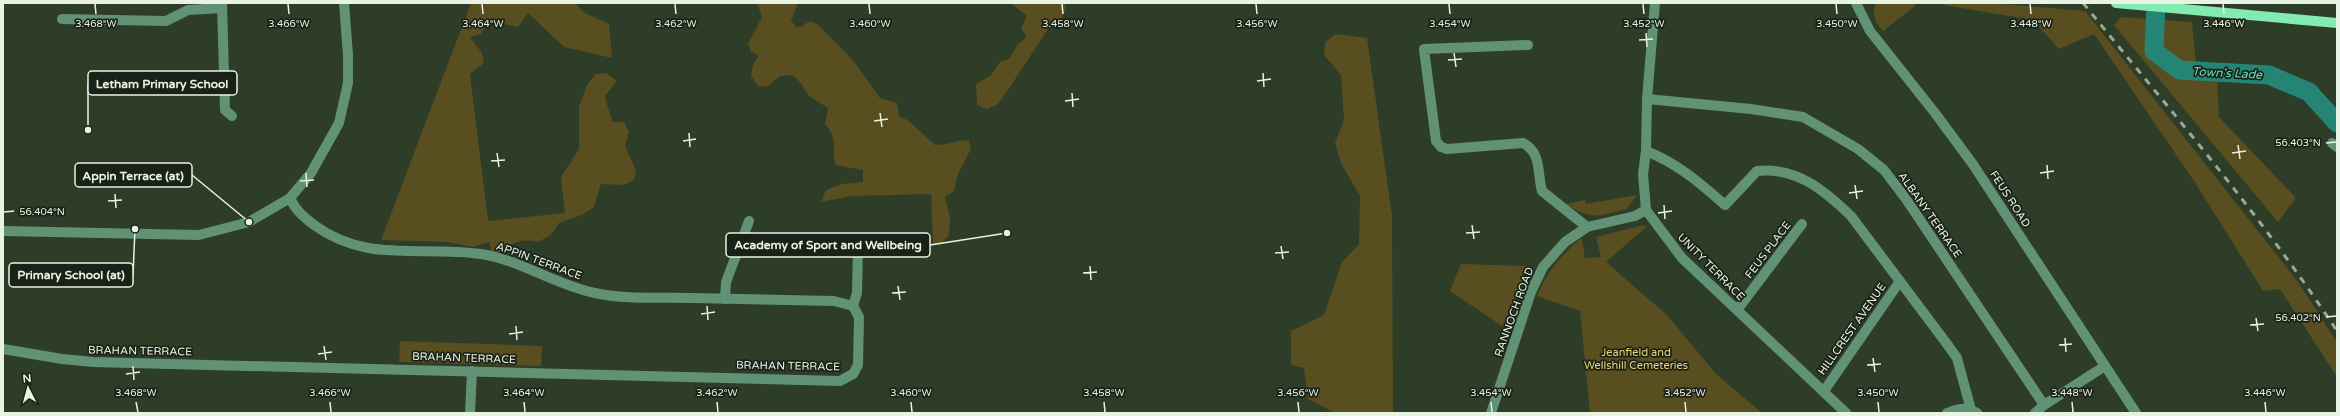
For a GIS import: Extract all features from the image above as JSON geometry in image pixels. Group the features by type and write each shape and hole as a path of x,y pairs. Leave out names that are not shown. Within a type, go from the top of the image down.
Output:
{"main road":[{"path":"2117,3 2337,23"}],"street":[{"path":"3,231 198,235 249,222 290,198 312,173 339,123 348,83 344,3"},
{"path":"1646,210 1642,174 1646,151 1647,99 1655,3"},
{"name":"FEUS ROAD","path":"1856,3 1870,31 1935,113 1972,163 2136,413"},
{"path":"62,19 166,22 188,10 222,6 225,110 232,116"},
{"path":"1528,45 1424,49 1436,142 1440,147 1447,149 1523,144 1531,148 1537,155 1542,191 1587,227"},
{"name":"ALBANY TERRACE","path":"1647,99 1738,107 1801,117 1858,149 1884,170 1906,199 2044,405"},
{"path":"1646,151 1667,159 1688,174 1725,205 1757,171 1775,169 1796,175 1832,198 1851,216 1957,358 1974,411 1958,408 1946,413"},
{"name":"APPIN TERRACE","path":"290,198 298,212 320,229 339,240 367,248 463,252 491,256 569,286 596,294 725,299 834,301 853,306"},
{"name":"RANNOCH ROAD","path":"1491,413 1531,292 1543,266 1565,242 1587,227 1635,216 1646,210"},
{"name":"UNITY TERRACE","path":"1646,210 1682,258 1846,413"},
{"path":"725,299 726,282 749,221"},
{"name":"FEUS PLACE","path":"1737,310 1802,224"},
{"path":"742,240 758,239"},
{"path":"853,306 857,293 858,248"},
{"name":"HILLCREST AVENUE","path":"1824,391 1900,281"},
{"name":"BRAHAN TERRACE","path":"3,349 62,359 93,362 840,381 853,374 858,365 859,317 853,306"},
{"path":"2035,413 2044,405 2105,366"},
{"path":"470,413 472,371"}],"green space":[{"path":"471,3 575,3 583,12 609,24 612,58 564,47 528,13 518,27 488,21 481,34 470,37 482,53 484,63 470,74 488,221 565,213 561,177 579,149 579,107 587,85 596,74 606,73 617,81 605,96 612,122 624,122 629,132 625,146 636,170 634,180 624,185 601,184 594,207 582,215 559,223 551,235 538,242 523,241 515,243 511,245 504,253 491,251 489,242 473,247 448,242 381,240"},
{"path":"757,3 798,3 791,20 795,26 800,27 810,21 818,25 852,59 880,98 897,103 899,116 909,121 935,145 969,140 971,149 958,174 954,191 945,197 950,217 949,235 940,245 933,244 931,194 852,196 821,202 826,190 841,184 863,182 863,170 835,165 833,138 825,124 828,108 809,96 800,82 792,75 780,76 768,86 759,87 751,76 753,64 759,55 751,52 748,44 762,17"},
{"path":"1010,3 1066,3 1065,11 1062,17 1050,26 1006,93 997,105 987,109 977,105 976,84 991,75 1000,62 1009,59 1018,44 1027,37 1021,29 1027,16"},
{"path":"1876,3 1915,3 1915,6 1883,31 1874,14"},
{"path":"1944,3 1991,3 2085,11 2298,282 2337,342 2337,377 2280,289 2263,291 2194,181 2094,34 2059,49 2033,20 1944,5"},
{"path":"2121,17 2192,22 2196,64 2217,80 2219,117 2296,198 2278,222 2114,25"},
{"path":"1336,34 1367,38 1392,216 1393,413 1335,413 1308,399 1304,368 1291,365 1291,331 1324,315 1342,262 1359,244 1360,196 1341,163 1335,143 1344,120 1341,75 1324,55 1325,42"},
{"path":"1637,195 1627,209 1596,216 1583,213 1566,204 1585,200 1586,204"},
{"name":"Jeanfield and Wellshill Cemeteries","path":"1644,225 1646,227 1606,262 1667,315 1716,374 1762,413 1590,413 1580,311 1537,296 1545,279 1555,265 1580,239 1582,239 1585,258 1601,257 1596,237"},
{"path":"1461,264 1527,266 1505,328 1450,291"},
{"path":"400,341 542,346 541,366 399,362"}],"waterway":[{"name":"Town's Lade","path":"2156,3 2154,51 2179,70 2269,75 2309,92 2337,123"}],"railway":[{"path":"2083,3 2182,123 2246,204 2308,288 2337,331"}],"place":[{"name":"Letham Primary School","path":"88,130"},
{"name":"Appin Terrace (at)","path":"249,222"},
{"name":"Primary School (at)","path":"135,229"},
{"name":"Academy of Sport and Wellbeing","path":"1007,233"}]}
